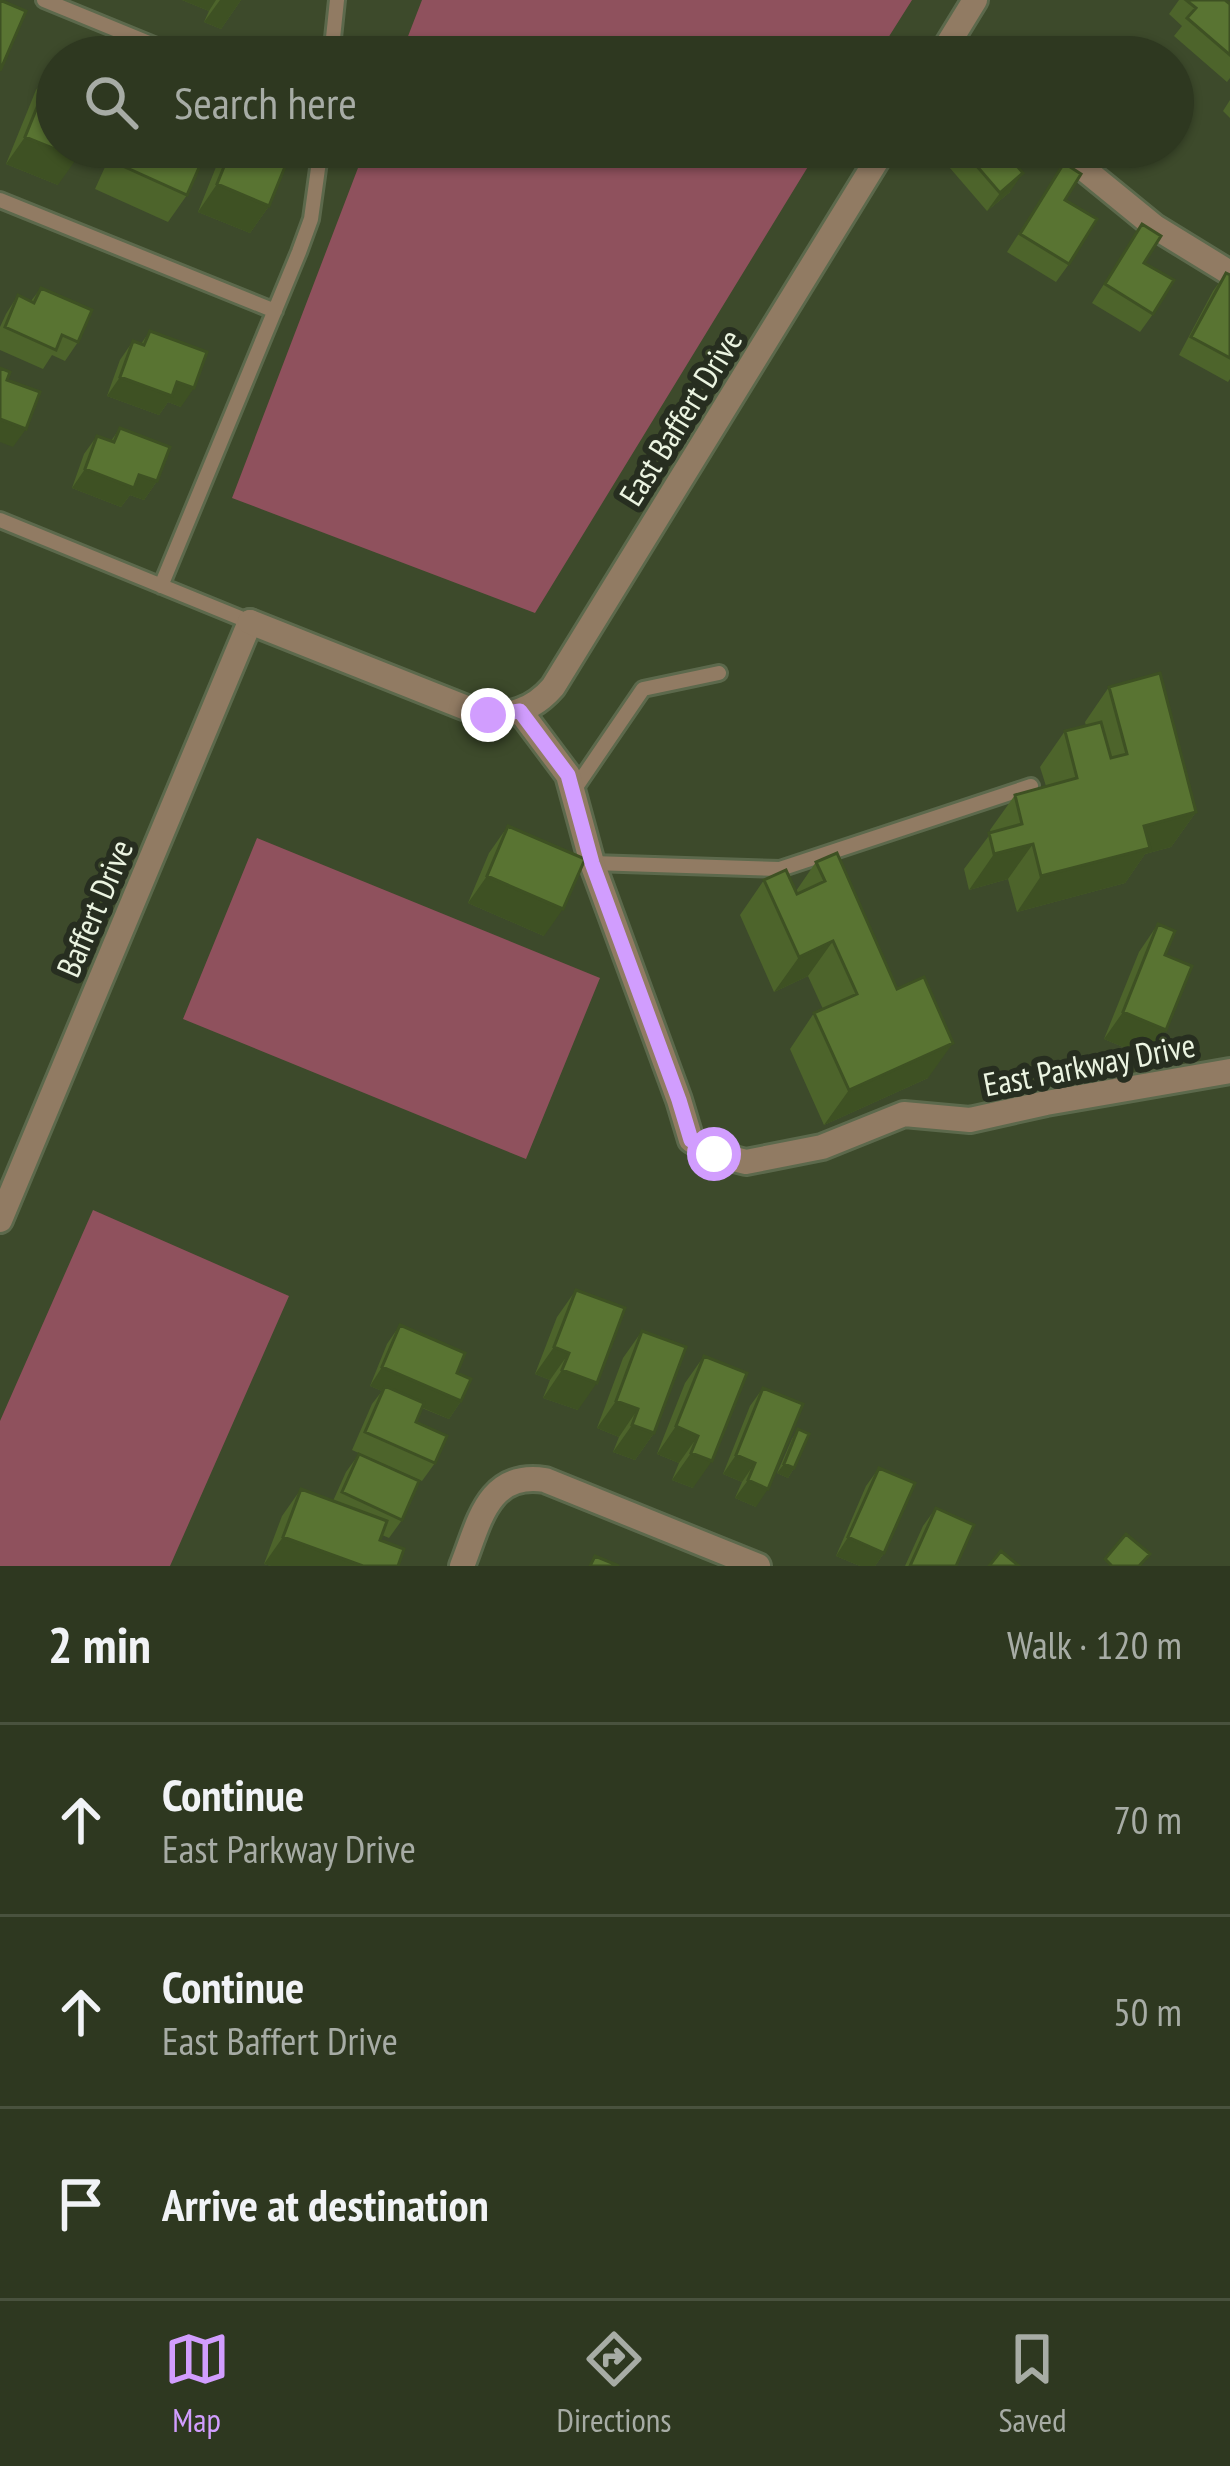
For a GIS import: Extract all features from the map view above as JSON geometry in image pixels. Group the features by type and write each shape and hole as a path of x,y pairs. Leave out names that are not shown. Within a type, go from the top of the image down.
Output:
{"street":[{"path":"956,36 975,0"},
{"name":"East Baffert Drive","path":"520,711 553,687 872,168"},
{"path":"1083,168 1154,226 1230,273"},
{"path":"250,622 479,713 520,711 568,775 592,863"},
{"name":"Baffert Drive","path":"0,1220 250,622"},
{"name":"East Parkway Drive","path":"592,863 691,1140 714,1154 746,1162 822,1147 904,1114 970,1120 1046,1102 1230,1071"},
{"path":"462,1566 494,1494 527,1478 545,1480 758,1566"}],"lane":[{"path":"44,0 132,36"},
{"path":"333,36 337,0"},
{"path":"161,586 275,311 310,218 318,168"},
{"path":"0,200 275,311"},
{"path":"0,520 250,622"},
{"path":"572,792 643,689 718,674"},
{"path":"592,863 780,869 1031,787"}],"shaded area":[{"path":"422,0 912,0 889,36 408,36"},
{"path":"358,168 807,168 535,613 232,498"},
{"path":"257,838 600,978 526,1159 183,1019"},
{"path":"93,1210 289,1296 170,1566 0,1566 0,1421"}],"building":[{"path":"0,0 26,11 0,71"},
{"path":"1186,0 1230,4 1230,55 1187,18 1196,8"},
{"path":"36,110 36,141 25,137"},
{"path":"127,168 199,168 187,195"},
{"path":"223,168 284,168 269,206 217,184"},
{"path":"978,168 1019,168 1023,173 1000,193"},
{"path":"1061,168 1081,174 1065,200 1097,219 1069,264 1020,234"},
{"path":"1142,224 1161,236 1144,263 1174,280 1153,314 1105,284"},
{"path":"1226,273 1230,275 1230,358 1191,337"},
{"path":"41,288 92,310 78,342 62,335 56,350 5,327 18,295 34,303"},
{"path":"150,331 207,352 194,388 177,382 172,396 120,377 133,341 144,345"},
{"path":"0,368 10,372 7,380 40,392 26,429 0,419"},
{"path":"120,428 170,447 157,481 139,475 134,488 85,469 97,436 114,442"},
{"path":"1160,673 1196,812 1144,826 1150,848 1041,876 1033,844 994,854 989,833 1022,824 1015,795 1077,778 1065,731 1101,722 1111,758 1127,754 1109,687"},
{"path":"508,826 585,859 563,909 487,876"},
{"path":"837,853 897,989 924,977 953,1043 849,1090 814,1013 857,994 833,941 799,957 764,880 786,870 797,894 825,881 816,862"},
{"path":"1158,924 1175,931 1165,955 1192,966 1166,1030 1123,1012"},
{"path":"576,1290 625,1308 597,1383 562,1370 569,1353 554,1347"},
{"path":"400,1325 465,1353 457,1373 471,1379 461,1401 382,1367"},
{"path":"642,1331 686,1347 654,1433 632,1425 638,1409 616,1401"},
{"path":"704,1356 747,1373 712,1461 691,1453 698,1436 676,1426"},
{"path":"385,1386 424,1403 416,1422 447,1436 435,1463 365,1432"},
{"path":"763,1388 803,1404 768,1489 748,1480 755,1463 736,1455"},
{"path":"798,1429 809,1434 794,1468 784,1464"},
{"path":"359,1454 419,1481 402,1520 342,1492"},
{"path":"879,1468 915,1483 884,1553 848,1537"},
{"path":"301,1489 387,1521 380,1540 404,1549 398,1566 363,1566 283,1537"},
{"path":"936,1508 974,1525 956,1566 910,1566"},
{"path":"1126,1534 1150,1554 1139,1566 1112,1566 1105,1559"},
{"path":"1001,1551 1019,1566 989,1566"},
{"path":"595,1556 619,1566 590,1566"}],"route":[{"path":"488,715 520,711 568,775 592,863 691,1140 714,1154"}]}
